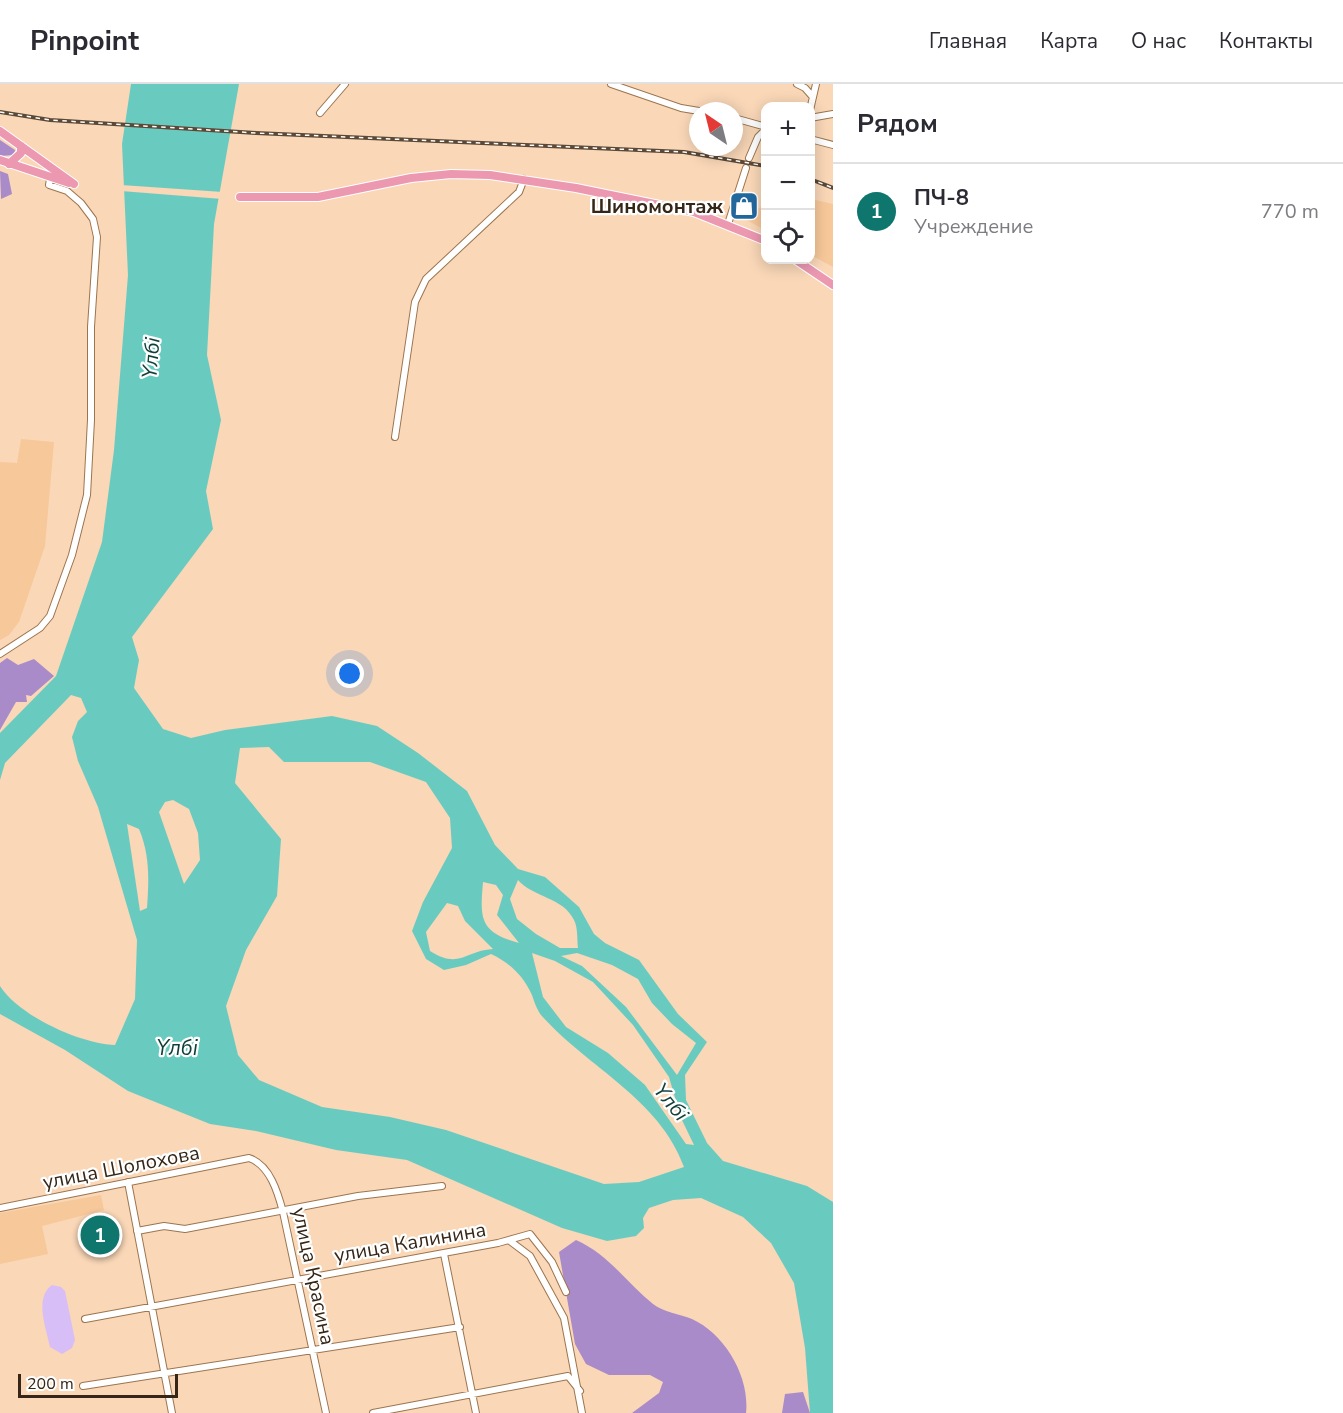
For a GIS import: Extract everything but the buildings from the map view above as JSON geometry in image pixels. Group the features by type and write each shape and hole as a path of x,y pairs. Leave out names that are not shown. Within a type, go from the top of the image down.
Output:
{"main road":[{"path":"0,131 76,185 50,179 0,160"},
{"path":"9,164 21,153 21,146"},
{"path":"240,197 318,197 411,178 451,174 524,179 664,205 728,224 761,240"},
{"path":"802,264 833,285"}],"street":[{"path":"320,112 345,84"},
{"path":"611,84 689,109"},
{"path":"797,84 805,87 812,96"},
{"path":"811,102 816,84"},
{"path":"815,117 833,114"},
{"path":"743,121 761,127"},
{"path":"749,158 761,133"},
{"path":"815,140 833,145"},
{"path":"728,224 747,168"},
{"path":"0,654 40,628 50,616 72,555 87,495 91,420 91,327 97,237 93,219 81,203 67,191 49,185 50,179"},
{"path":"395,437 415,302 426,279 519,192 524,179"},
{"name":"улица Шолохова","path":"0,1208 249,1158"},
{"name":"улица Красина","path":"249,1158 257,1160 276,1187 299,1279 326,1413"},
{"path":"128,1182 172,1413"},
{"path":"137,1231 164,1226 185,1230 358,1197 442,1186"},
{"name":"улица Калинина","path":"85,1319 444,1254 510,1241 530,1234 552,1262 566,1292"},
{"path":"510,1241 530,1256 564,1318 580,1391 582,1413"},
{"path":"444,1254 476,1413"},
{"path":"83,1386 460,1328"},
{"path":"373,1413 568,1376 580,1391"}],"shaded area":[{"path":"0,140 15,150 14,155 0,156"},
{"path":"0,171 8,174 12,194 1,199"},
{"path":"815,200 833,204 833,267 815,257"},
{"path":"761,207 761,228 741,217"},
{"path":"21,439 54,442 45,546 19,622 9,635 0,640 0,462 17,463"},
{"path":"7,658 18,665 34,659 54,676 31,696 26,695 27,702 16,702 0,730 0,663"},
{"path":"101,1195 104,1210 42,1226 48,1254 0,1264 0,1213"},
{"path":"576,1240 608,1261 657,1307 692,1319 715,1335 733,1358 739,1371 744,1385 746,1413 632,1413 659,1393 663,1382 650,1375 609,1375 586,1364 575,1344 559,1252"},
{"path":"52,1285 61,1287 65,1291 75,1340 72,1348 62,1354 50,1347 44,1322 42,1305"},
{"path":"803,1392 810,1413 782,1413 785,1394"}],"water":[{"name":"Үлбі","path":"131,84 239,84 214,224 207,355 221,420 206,491 213,529 132,637 139,660 134,688 163,729 191,738 225,730 332,716 377,726 418,753 467,791 495,845 518,869 545,877 579,907 594,934 605,943 639,960 678,1014 707,1042 685,1075 686,1100 707,1143 723,1161 807,1186 833,1202 833,1413 810,1413 805,1348 794,1283 771,1243 743,1217 701,1198 673,1200 649,1208 643,1218 644,1228 636,1236 607,1241 562,1228 407,1160 336,1150 256,1131 210,1124 128,1091 65,1050 0,1014 0,986 21,1008 36,1018 85,1040 115,1045 135,999 137,940 98,807 78,761 72,737 78,721 87,712 81,698 71,695 5,763 0,780 0,733 56,676 102,542 114,450 128,275 122,144","holes":["269,747 284,762 370,762 426,782 450,818 452,848 423,902 412,931 426,959 444,970 466,965 491,954 504,961 524,981 541,1015 621,1085 658,1122 673,1143 684,1167 639,1182 604,1184 446,1130 390,1117 322,1107 259,1080 238,1055 226,1006 246,950 277,896 281,839 235,783 240,748","173,800 189,809 198,833 200,860 184,884 159,812 165,802","127,824 139,829 143,839 147,858 147,908 140,911","518,880 532,891 556,902 569,912 576,926 578,948 560,948 536,934 517,919 510,899","483,882 496,885 503,895 497,915 519,943 506,939 489,928 485,922 482,905","447,903 458,906 465,921 493,949 456,959 448,959 430,951 426,932","532,953 555,961 593,982 633,1025 669,1077 681,1118 694,1145 686,1144 645,1085 608,1053 566,1027 543,997","577,953 612,965 638,979 652,1003 672,1024 696,1043 677,1075 626,1007 582,966 561,956"]}],"pier":[{"path":"121,185 223,192 222,199 121,191"}],"railway":[{"path":"0,112 50,120 256,133 684,152 761,165"},
{"path":"815,181 833,188"}],"place":[{"name":"Шиномонтаж","path":"744,206"},
{"name":"ПЧ-8","path":"100,1235"}]}
